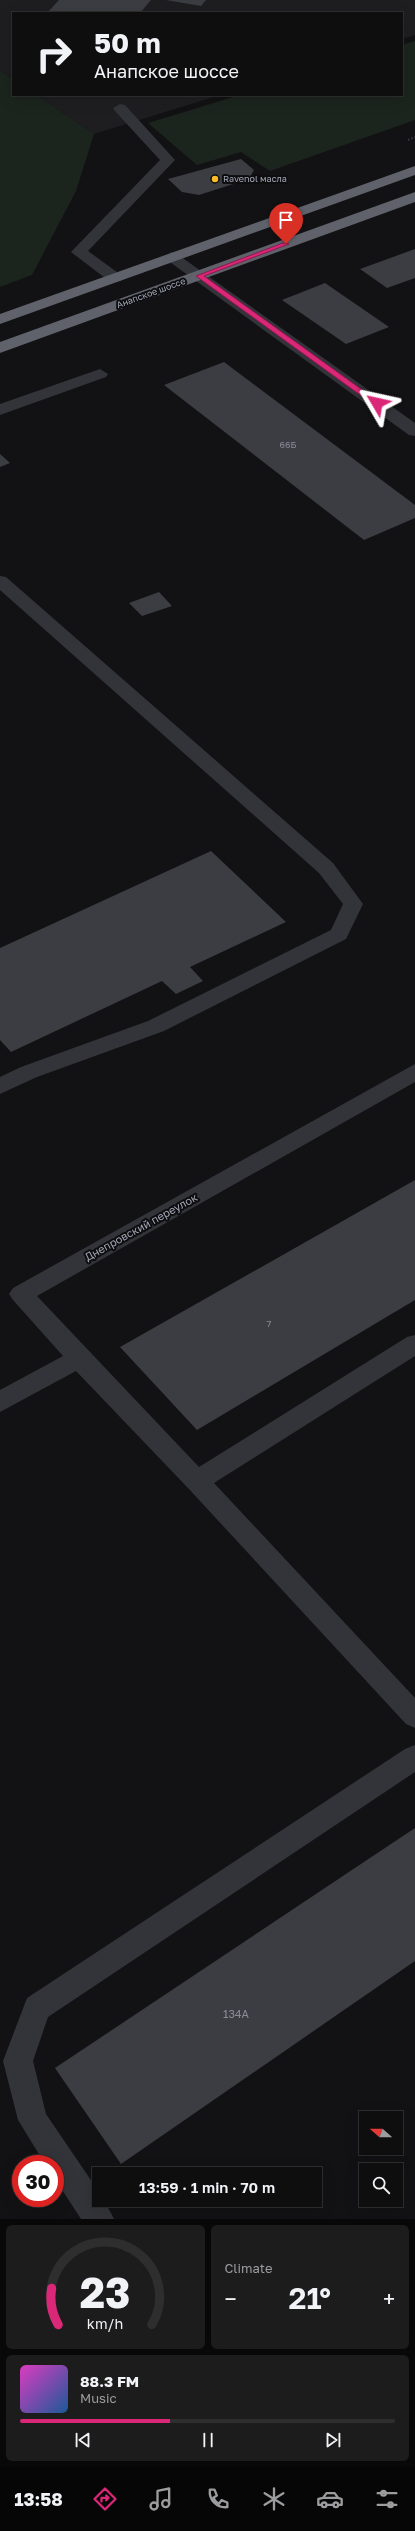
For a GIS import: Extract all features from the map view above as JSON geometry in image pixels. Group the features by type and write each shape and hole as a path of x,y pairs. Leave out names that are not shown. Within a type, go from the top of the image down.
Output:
{"highway":[{"path":"0,319 415,170"},
{"name":"Анапское шоссе","path":"0,348 415,197"}],"street":[{"path":"115,278 79,252 168,160 120,108"},
{"path":"172,257 415,430"},
{"path":"0,410 100,374"},
{"path":"0,1086 29,1072 156,1026 339,934 353,904 326,868 2,585"},
{"name":"Днепровский переулок","path":"79,1358 21,1294 415,1072"},
{"path":"197,1481 415,1344"},
{"path":"0,1402 79,1358 197,1481 415,1716"},
{"path":"99,2219 33,2120 18,2061 37,2008 415,1757"}],"shaded area":[{"path":"0,0 415,0 415,35 403,39 403,12 12,12 12,78 0,70"},
{"path":"415,41 415,120 270,171 241,152 197,165 148,123 237,96 403,96 403,45"},
{"path":"0,70 12,78 12,96 38,96 94,134 76,191 32,275 0,287"},
{"path":"38,96 217,96 94,134"}],"building":[{"path":"59,0 151,0 141,12 48,12"},
{"path":"166,0 206,0 201,6"},
{"path":"241,159 254,170 249,179 199,195 182,192 168,179"},
{"path":"415,249 415,278 387,288 360,269"},
{"path":"325,283 389,327 346,344 282,300"},
{"path":"224,362 415,505 415,518 364,540 164,385"},
{"path":"0,454 10,463 0,467"},
{"path":"159,592 172,606 142,616 129,603"},
{"path":"211,851 286,922 190,967 203,981 176,994 162,981 11,1052 0,1040 0,948"},
{"path":"415,1180 415,1300 197,1430 120,1347"},
{"path":"415,1828 415,1961 121,2164 55,2068"}],"place":[{"name":"Ravenol масла","path":"215,179"}],"route":[{"path":"286,244 200,276 377,403"}]}
